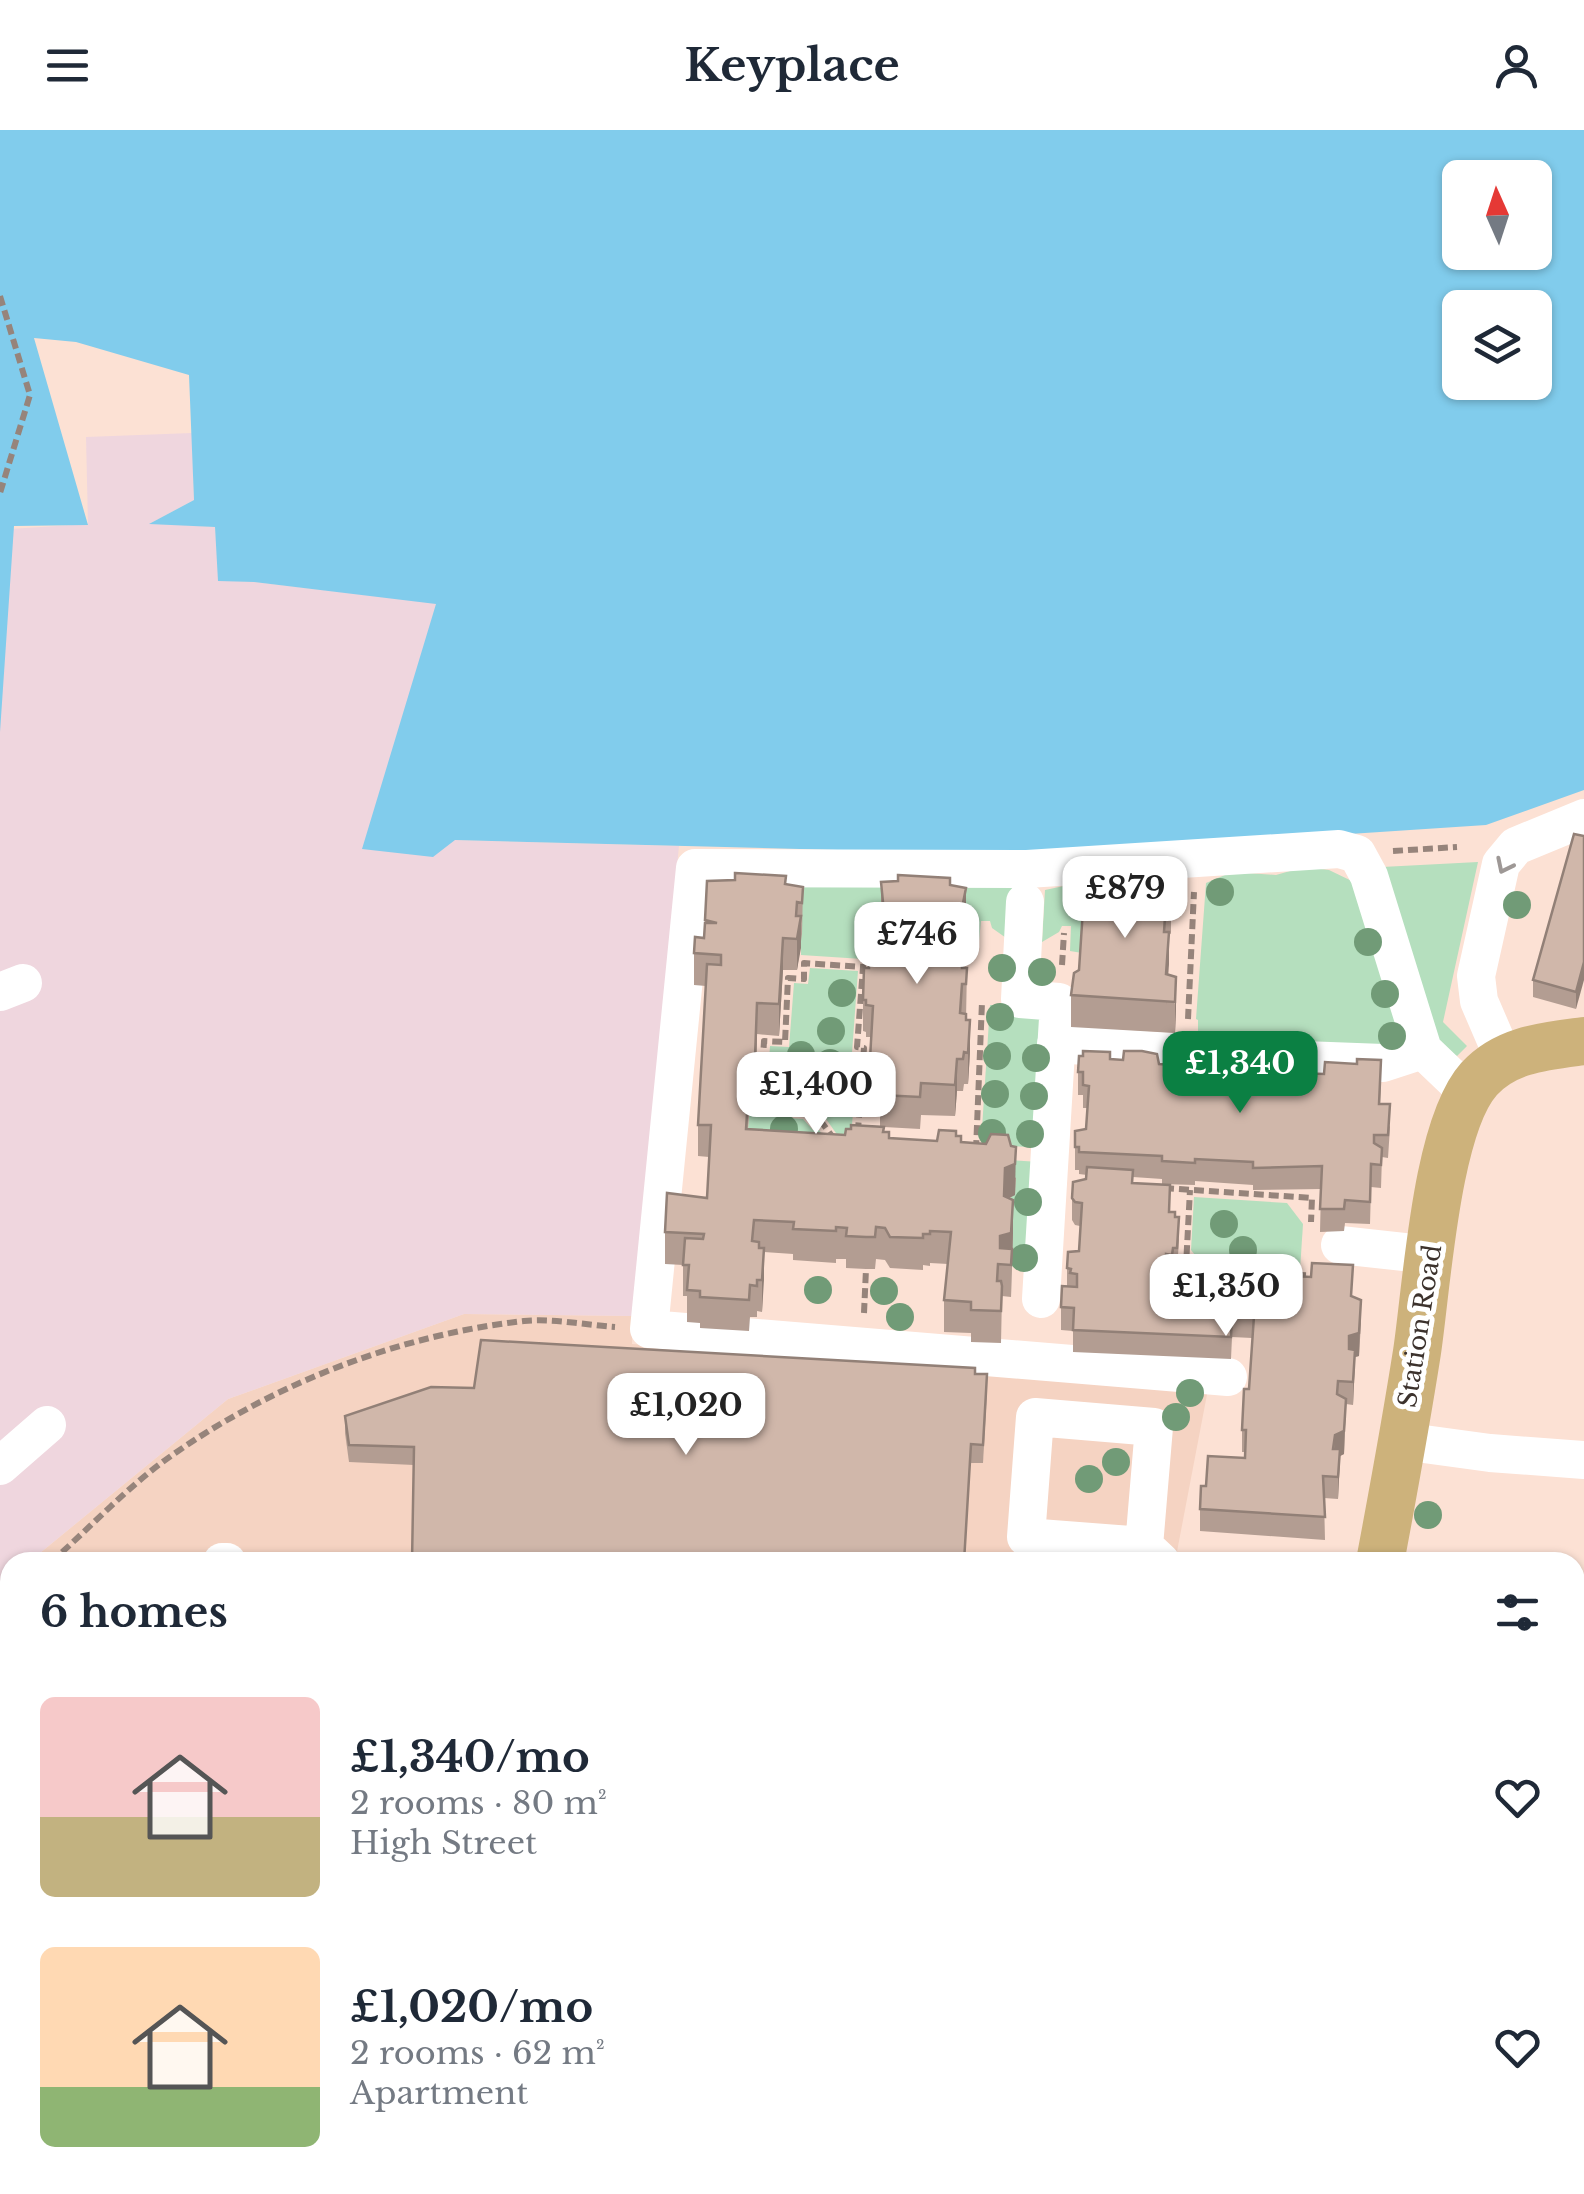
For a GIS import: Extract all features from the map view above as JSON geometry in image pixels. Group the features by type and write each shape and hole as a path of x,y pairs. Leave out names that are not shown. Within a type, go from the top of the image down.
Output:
{"main road":[{"path":"1468,1093 1504,1058 1584,1041"},
{"name":"Station Road","path":"1382,1552 1446,1158 1456,1118 1468,1093"}],"street":[{"path":"1504,1058 1479,1002 1476,976 1501,864 1516,846 1584,818"},
{"path":"1228,1377 648,1330 695,868 1026,869 1339,849 1356,854 1369,876 1422,1050 1468,1093"},
{"path":"1025,902 1020,1000 1058,1002 1041,1300"},
{"path":"1056,1044 1383,1062 1422,1050"},
{"path":"1325,1253 1431,1255"},
{"path":"1138,1552 1026,1537 1035,1417 1154,1426 1153,1552"},
{"path":"0,1466 47,1425"},
{"path":"1402,1441 1584,1460"}],"path":[{"path":"0,296 30,395 0,493"},
{"path":"1356,854 1458,847"},
{"path":"1186,1050 1194,897"},
{"path":"839,1146 816,1115 760,1110 764,1041 785,1042 788,978 804,979 804,964 863,967 857,1047 864,1048 857,1146"},
{"path":"983,998 976,1153 1049,1157"},
{"path":"1154,1187 1312,1198 1325,1253 1186,1269"},
{"path":"1186,1285 1190,1190"},
{"path":"62,1552 168,1458 249,1405 329,1371 428,1338 526,1320 648,1330"}],"shaded area":[{"path":"192,433 194,500 151,523 215,527 219,580 436,603 454,840 679,846 633,1316 464,1314 228,1399 41,1552 0,1552 0,722 10,529 88,524 86,437"},
{"path":"464,1314 633,1316 632,1344 1209,1384 1177,1552 41,1552 228,1399"}],"green space":[{"path":"1478,862 1443,1022 1467,1046 1457,1056 1441,1048 1382,867"},
{"path":"1304,867 1329,870 1358,884 1405,1031 1399,1049 1198,1037 1206,883 1232,872 1276,875"},
{"path":"1154,877 1185,880 1184,910 1104,905 1082,953 1070,951 1071,926 1062,926 1042,942 1045,890 1078,883"},
{"path":"709,884 1013,887 1009,940 992,928 990,921 981,921 978,951 965,951 961,935 966,935 966,920 962,919 878,960 801,955 801,948"},
{"path":"810,968 858,971 852,1053 858,1054 851,1136 838,1136 817,1106 766,1104 770,1046 789,1047 794,983 808,984"},
{"path":"990,1005 1050,1009 1041,1148 981,1144"},
{"path":"749,1115 803,1119 813,1130 819,1130 833,1148 1040,1162 1035,1268 1006,1266 1011,1264 1011,1195 746,1161"},
{"path":"1194,1197 1287,1203 1303,1224 1300,1270 1202,1264 1191,1250"}],"water":[{"path":"0,130 1584,130 1584,790 1486,825 1028,855 455,840 433,857 362,849 436,604 218,581 215,527 149,524 194,500 189,375 76,342 34,338 88,525 14,526 0,732"}],"building":[{"path":"1574,834 1584,836 1584,962 1576,992 1533,980"},
{"path":"735,873 786,876 785,884 803,887 802,903 797,902 796,916 801,916 797,939 783,938 779,1004 757,1003 754,1084 749,1084 746,1129 845,1135 851,1125 884,1127 889,1138 937,1141 939,1130 956,1131 961,1142 986,1144 991,1134 1008,1135 1011,1146 1016,1147 1015,1164 1005,1168 1004,1196 1013,1200 1011,1233 1000,1236 1000,1248 1012,1249 1011,1265 998,1264 1001,1311 971,1310 971,1302 944,1300 951,1232 930,1231 923,1238 890,1237 885,1228 876,1227 875,1237 846,1236 847,1228 793,1229 794,1222 754,1220 752,1241 764,1248 762,1280 757,1280 757,1286 750,1285 749,1300 700,1297 700,1291 687,1290 689,1265 683,1265 685,1238 703,1239 704,1234 665,1232 667,1193 707,1198 711,1125 698,1125 707,964 721,965 721,955 694,953 695,937 704,938 705,923 717,923 705,920 707,881 735,880"},
{"path":"1104,873 1155,877 1154,883 1171,886 1164,932 1169,932 1166,974 1176,977 1175,1002 1071,995 1074,973 1079,970 1083,909 1088,909 1086,881 1103,880"},
{"path":"898,875 950,878 950,885 966,888 960,918 965,918 964,935 959,934 958,948 964,949 962,968 967,968 960,1013 970,1020 968,1053 957,1059 955,1085 921,1083 920,1097 880,1095 881,1080 864,1075 865,1059 870,1059 873,1006 863,1000 864,968 869,968 869,962 876,962 878,911 884,912 881,882 898,881"},
{"path":"1083,1051 1110,1052 1110,1059 1123,1060 1124,1051 1142,1051 1157,1054 1159,1064 1210,1067 1215,1058 1230,1059 1232,1070 1260,1072 1260,1062 1293,1064 1296,1073 1324,1074 1325,1062 1357,1064 1357,1059 1381,1060 1379,1104 1390,1104 1388,1135 1374,1135 1374,1143 1382,1148 1381,1165 1371,1164 1370,1202 1345,1200 1344,1209 1320,1209 1322,1166 1253,1168 1253,1162 1195,1159 1195,1163 1162,1161 1162,1156 1079,1152 1075,1131 1086,1129 1089,1086 1083,1085 1083,1072 1078,1072"},
{"path":"1087,1167 1133,1170 1132,1183 1170,1185 1169,1212 1179,1217 1177,1248 1173,1248 1172,1255 1166,1254 1165,1282 1187,1283 1188,1270 1234,1273 1238,1264 1270,1265 1273,1275 1311,1277 1312,1263 1353,1265 1351,1296 1361,1300 1359,1333 1349,1336 1349,1349 1355,1350 1353,1382 1338,1381 1337,1394 1346,1399 1344,1431 1335,1435 1333,1449 1340,1449 1338,1477 1323,1476 1325,1517 1200,1509 1208,1456 1245,1458 1244,1389 1249,1389 1254,1316 1232,1315 1231,1337 1073,1330 1074,1308 1061,1307 1062,1286 1077,1287 1077,1274 1067,1268 1068,1252 1079,1251 1082,1203 1072,1198 1073,1182 1086,1179"},
{"path":"481,1340 975,1368 975,1374 987,1374 983,1445 971,1444 965,1552 412,1552 414,1447 349,1445 345,1416 431,1387 474,1388"}]}
